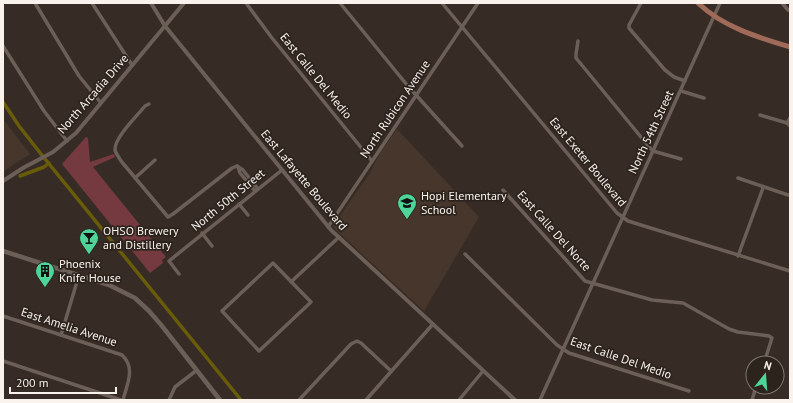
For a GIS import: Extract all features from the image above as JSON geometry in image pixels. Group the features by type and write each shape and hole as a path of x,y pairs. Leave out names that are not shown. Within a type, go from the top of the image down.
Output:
{"main road":[{"path":"698,3 715,16 747,33 790,46"},
{"path":"3,251 120,289 139,301 149,311 220,400"}],"street":[{"path":"35,3 79,76 101,103"},
{"path":"92,3 132,65"},
{"name":"East Lafayette Boulevard","path":"150,3 165,26 328,226 515,400"},
{"name":"North Arcadia Drive","path":"3,181 47,155 67,141 83,125 184,3"},
{"name":"East Calle Del Medio","path":"246,3 272,38 372,161"},
{"path":"340,3 416,95 462,146"},
{"name":"East Exeter Boulevard","path":"442,3 617,213 623,218 628,221 790,272"},
{"name":"North Rubicon Avenue","path":"328,226 478,3"},
{"path":"641,3 629,26 665,70 671,75 685,81"},
{"name":"North 54th Street","path":"540,400 720,3"},
{"path":"782,3 788,10 790,10"},
{"path":"578,41 576,58 653,151 681,159"},
{"path":"3,46 36,98 67,141"},
{"path":"681,91 704,98"},
{"path":"149,104 145,106 120,136 116,143 115,149 116,153 135,178 168,217 232,168 237,166 243,170 256,190"},
{"path":"760,115 789,124 790,118"},
{"path":"135,178 155,160"},
{"name":"North 50th Street","path":"179,274 169,261 282,170"},
{"path":"738,178 788,196"},
{"path":"738,256 763,188"},
{"name":"East Calle Del Norte","path":"503,190 585,281 593,282 652,300 683,303 729,329 738,332 769,336 772,338 767,355"},
{"path":"239,204 248,215"},
{"path":"202,233 212,246"},
{"path":"291,282 339,237"},
{"name":"East Calle Del Medio","path":"465,254 557,345 569,353 689,391"},
{"path":"273,263 291,282 311,302 259,351 222,311 273,263"},
{"path":"61,335 80,275"},
{"name":"East Amelia Avenue","path":"3,316 119,354 127,361 130,373 122,400"},
{"path":"366,400 433,324"},
{"path":"299,400 351,344 357,341 392,371"},
{"path":"3,361 122,400"},
{"path":"169,400 176,387 196,370"},
{"path":"458,400 472,386 483,370"}],"shaded area":[{"path":"3,119 30,154 4,171 3,171"},
{"name":"Hopi Elementary School","path":"397,129 479,217 424,311 333,226 370,173 380,153"},
{"path":"86,137 88,138 90,162 114,154 115,157 93,167 166,257 162,260 163,263 150,273 62,164"}],"waterway":[{"path":"3,102 19,126 41,154 241,400"},
{"path":"20,176 44,167 49,163"}],"place":[{"name":"Hopi Elementary School","path":"407,220"},
{"name":"OHSO Brewery and Distillery","path":"89,255"},
{"name":"Phoenix Knife House","path":"45,288"}]}
